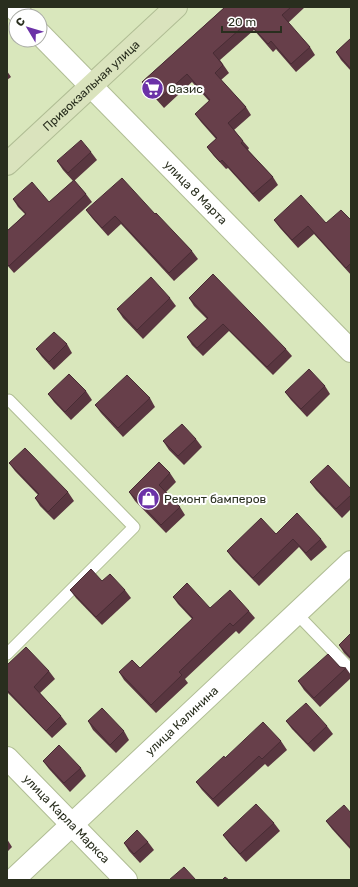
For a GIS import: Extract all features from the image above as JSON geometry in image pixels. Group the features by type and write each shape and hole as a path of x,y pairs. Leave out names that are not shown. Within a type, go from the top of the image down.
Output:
{"street":[{"name":"Привокзальная улица","path":"7,164 176,7"},
{"name":"улица 8 Марта","path":"48,42 92,85 351,351"},
{"name":"улица Калинина","path":"13,880 351,562"},
{"name":"улица Карла Маркса","path":"7,758 126,880"}],"lane":[{"path":"7,654 134,527 9,400"},
{"path":"296,613 351,670"}],"building":[{"path":"225,7 291,7 282,15 310,47 291,64 271,41 268,44 248,22 213,53 223,65 215,73 246,107 228,123 243,141 241,143 273,177 253,194 222,160 220,162 207,147 217,138 195,114 210,100 187,74 158,100 142,82"},
{"path":"351,38 351,69 336,52"},
{"path":"81,140 91,152 68,173 57,161"},
{"path":"122,178 192,251 169,273 115,216 102,228 86,210"},
{"path":"74,180 86,194 9,266 7,264 7,231 26,214 13,199 32,182 49,202"},
{"path":"301,195 326,223 341,210 351,220 351,263 346,268 308,226 292,240 274,220"},
{"path":"213,274 286,349 267,367 223,324 197,348 187,337 208,318 189,298"},
{"path":"151,277 170,298 137,330 117,309"},
{"path":"54,332 67,344 49,362 36,349"},
{"path":"309,369 325,386 301,409 285,392"},
{"path":"69,374 86,391 65,412 48,394"},
{"path":"127,375 150,398 118,428 95,405"},
{"path":"182,424 196,439 178,456 163,441"},
{"path":"25,448 68,492 48,512 35,498 39,494 9,463"},
{"path":"159,462 170,473 159,485 180,507 161,525 129,492"},
{"path":"328,465 351,489 351,495 336,509 310,482"},
{"path":"297,513 321,539 306,553 293,539 253,578 227,551 261,518 276,534"},
{"path":"91,569 102,581 110,574 125,590 96,617 70,590"},
{"path":"187,583 210,608 230,590 249,611 233,626 230,623 179,672 182,675 151,705 119,672 132,660 140,668 193,618 173,597"},
{"path":"351,633 351,659 339,645"},
{"path":"26,647 49,671 34,687 61,716 46,731 7,690 7,665"},
{"path":"328,654 340,667 346,668 314,698 298,681"},
{"path":"306,703 327,726 308,744 286,721"},
{"path":"102,708 124,731 110,745 88,721"},
{"path":"263,722 281,741 262,759 259,756 213,799 196,782 224,756 225,758"},
{"path":"59,745 81,768 64,783 43,761"},
{"path":"256,804 274,823 240,854 223,835"},
{"path":"344,805 351,813 351,847 326,821"},
{"path":"137,830 148,842 134,854 124,843"},
{"path":"184,867 196,880 169,880"},
{"path":"225,877 229,880 222,880"}],"place":[{"name":"Оазис","path":"152,89"},
{"name":"Ремонт бамперов","path":"148,499"}]}
